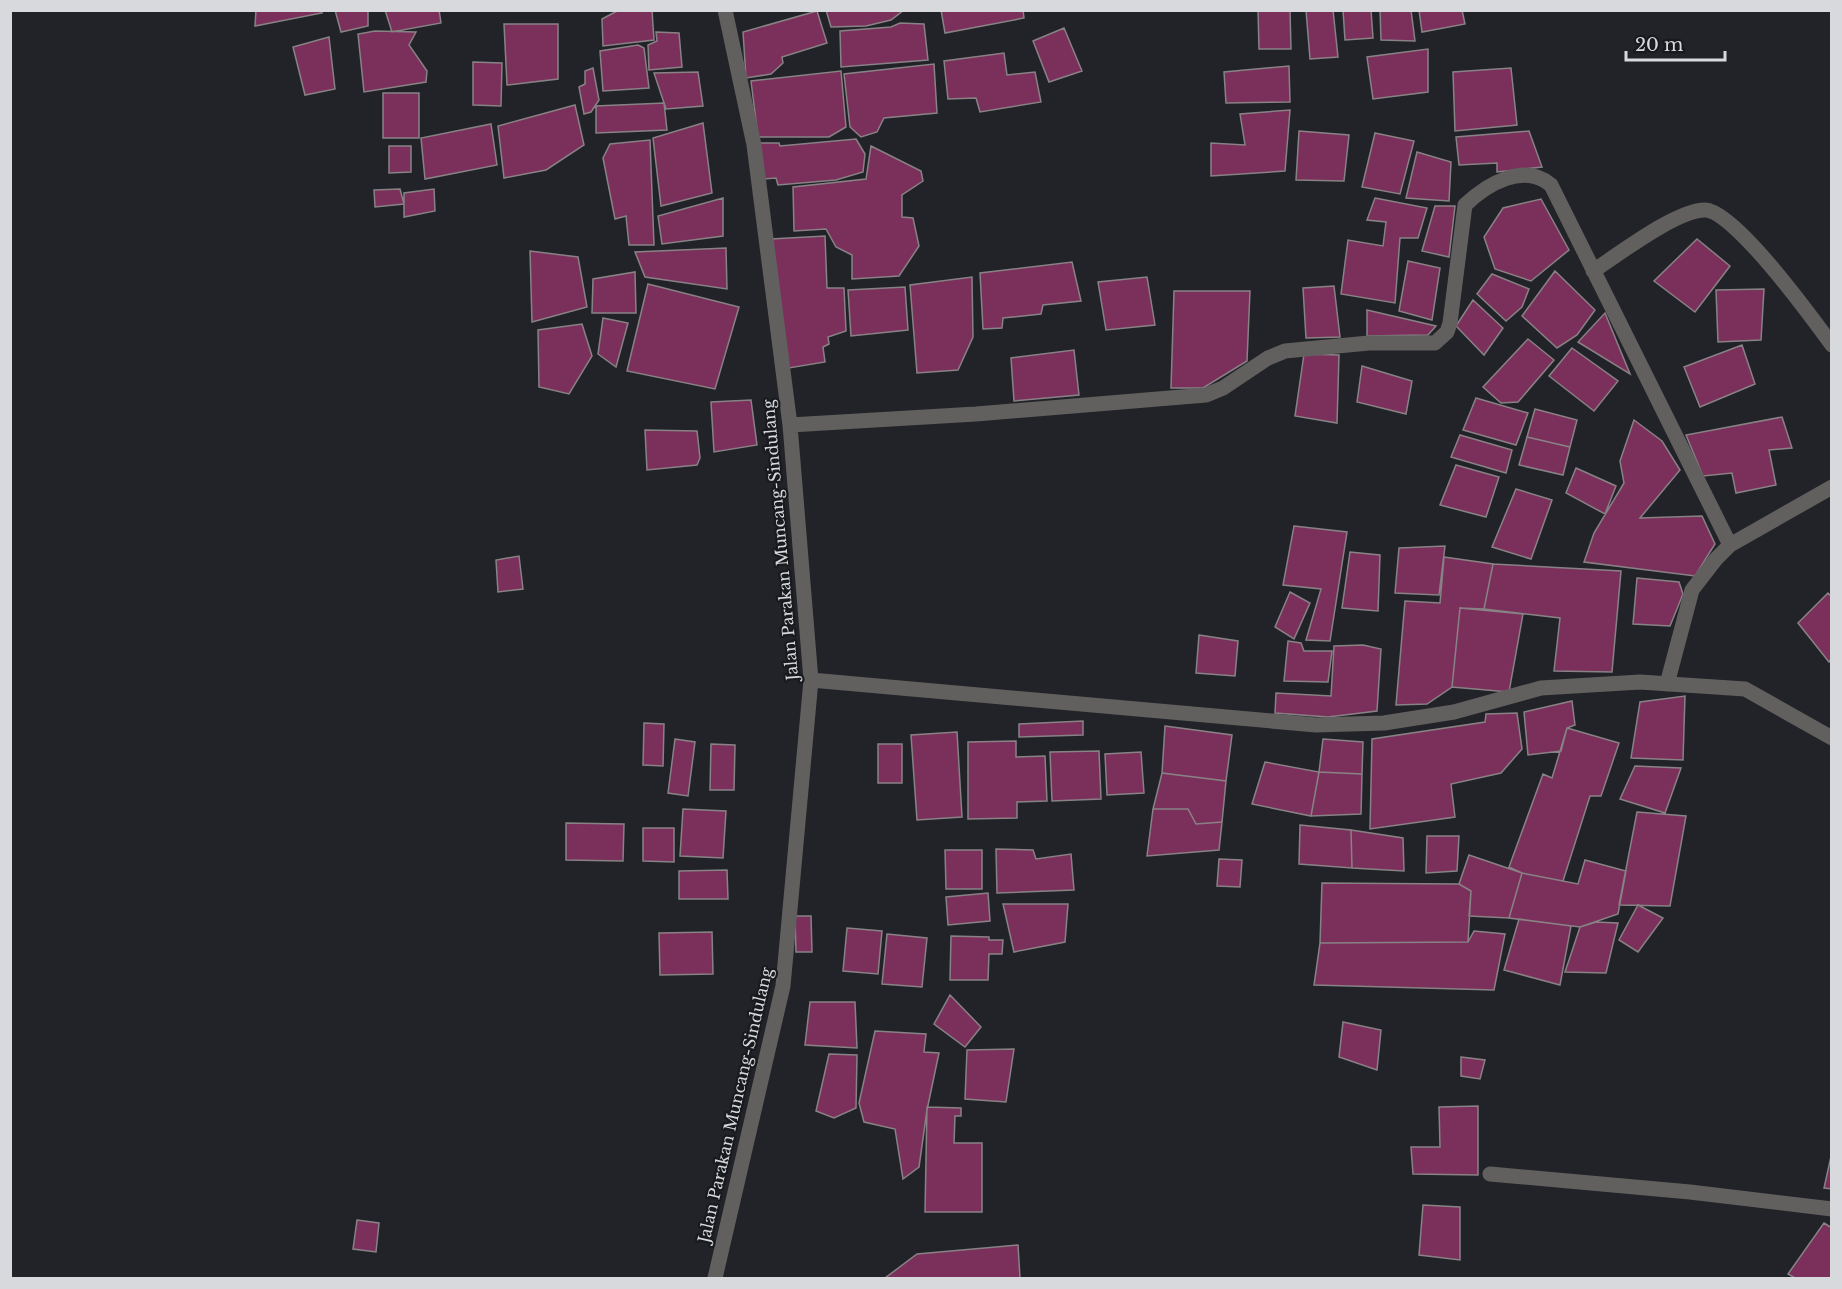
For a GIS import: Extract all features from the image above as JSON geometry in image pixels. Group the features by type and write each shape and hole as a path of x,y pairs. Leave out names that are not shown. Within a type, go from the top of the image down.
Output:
{"street":[{"name":"Jalan Parakan Muncang-Sindulang","path":"715,1278 783,987 811,680 790,425 754,145 725,10"},
{"path":"790,425 976,414 1206,394 1223,388 1268,358 1286,351 1369,343 1435,343 1447,332 1450,323 1465,205 1491,184 1524,174 1544,179 1551,185 1730,545"},
{"path":"1593,271 1669,223 1702,210 1712,210 1720,214 1754,247 1804,306 1832,345"},
{"path":"1667,684 1692,590 1730,545 1832,487"},
{"path":"811,680 1316,725 1384,723 1418,718 1454,712 1541,688 1640,682 1745,689 1832,738"},
{"path":"1490,1174 1690,1192 1832,1209"}],"building":[{"path":"256,10 322,10 322,13 255,26"},
{"path":"335,10 368,10 368,26 341,32"},
{"path":"385,10 439,10 441,23 392,32"},
{"path":"619,10 652,10 654,40 603,46 602,19"},
{"path":"826,10 904,10 891,20 866,26 831,27"},
{"path":"941,10 1023,10 1024,18 945,33"},
{"path":"1258,10 1290,10 1291,49 1259,49"},
{"path":"1306,10 1333,10 1338,57 1310,59"},
{"path":"1343,10 1371,10 1373,38 1345,40"},
{"path":"1380,10 1411,10 1415,41 1381,40"},
{"path":"1419,10 1462,10 1465,24 1422,32"},
{"path":"817,11 827,43 782,57 783,63 771,74 746,78 743,32"},
{"path":"900,23 924,24 928,60 841,67 840,31 891,27"},
{"path":"504,24 558,24 558,79 507,85"},
{"path":"1064,28 1082,71 1049,82 1033,41"},
{"path":"375,31 416,32 409,45 427,71 426,82 364,92 358,34"},
{"path":"656,32 679,33 682,67 649,70 648,45 657,41"},
{"path":"329,37 335,89 305,95 293,47"},
{"path":"638,45 644,48 649,88 603,91 600,51"},
{"path":"1428,49 1428,92 1373,99 1367,57"},
{"path":"1004,53 1007,75 1035,72 1041,102 980,112 976,98 948,99 944,61"},
{"path":"473,62 502,63 501,106 473,105"},
{"path":"934,64 937,113 884,118 877,132 861,137 850,127 844,74"},
{"path":"1289,66 1290,102 1226,103 1224,72"},
{"path":"593,68 599,100 591,112 584,114 579,87 585,84 585,71"},
{"path":"1511,68 1517,125 1455,131 1453,72"},
{"path":"841,71 846,127 829,137 758,137 751,81"},
{"path":"698,72 703,106 666,109 654,73"},
{"path":"383,93 419,93 419,138 383,138"},
{"path":"664,103 667,130 596,133 596,106"},
{"path":"575,105 584,145 546,170 504,178 498,126"},
{"path":"1290,110 1285,171 1211,176 1211,143 1245,145 1240,114"},
{"path":"703,123 712,193 661,206 653,138"},
{"path":"491,124 497,165 425,179 421,138"},
{"path":"1299,131 1349,135 1344,181 1296,180"},
{"path":"1529,131 1542,167 1497,172 1497,163 1459,165 1456,137"},
{"path":"1375,133 1414,141 1400,194 1362,187"},
{"path":"856,139 865,154 863,172 836,180 778,185 776,178 764,179 758,143 779,143 780,146"},
{"path":"650,140 654,245 629,245 626,216 615,219 603,158 610,144"},
{"path":"389,146 411,146 411,172 389,173"},
{"path":"871,146 921,171 923,181 902,195 902,217 913,218 919,246 899,276 852,279 852,255 836,247 826,229 794,231 793,187 866,179"},
{"path":"1417,152 1451,162 1449,201 1406,198"},
{"path":"400,189 404,204 375,207 374,190"},
{"path":"434,189 435,211 404,217 404,193"},
{"path":"723,198 723,236 662,244 658,216"},
{"path":"1375,198 1427,208 1418,238 1400,238 1395,303 1341,294 1348,240 1383,246 1386,222 1367,220"},
{"path":"1541,199 1569,250 1531,281 1495,269 1484,237 1503,208"},
{"path":"1435,206 1455,206 1449,257 1422,251"},
{"path":"825,236 827,288 844,288 846,331 828,337 829,344 823,347 825,362 789,368 771,239"},
{"path":"1697,239 1730,266 1695,312 1654,281"},
{"path":"726,248 727,289 645,277 635,252"},
{"path":"530,251 578,257 587,307 532,322"},
{"path":"1408,261 1440,268 1432,320 1399,311"},
{"path":"1072,262 1081,301 1043,305 1041,314 1003,318 1002,328 983,329 980,273"},
{"path":"1555,271 1595,310 1577,335 1557,348 1522,316"},
{"path":"635,272 636,313 592,313 593,279"},
{"path":"1492,274 1529,289 1522,307 1506,321 1477,294"},
{"path":"972,277 973,337 958,370 917,373 910,285"},
{"path":"1147,277 1155,325 1106,330 1098,282"},
{"path":"648,284 739,307 715,389 627,371"},
{"path":"1334,286 1340,337 1306,338 1303,288"},
{"path":"905,287 908,330 851,336 848,290"},
{"path":"1764,289 1761,340 1718,342 1716,290"},
{"path":"1174,291 1250,291 1247,361 1203,388 1171,388"},
{"path":"1473,300 1503,328 1484,355 1456,326"},
{"path":"1367,310 1436,326 1428,335 1367,336"},
{"path":"1605,313 1630,374 1578,342"},
{"path":"603,318 628,323 616,367 598,354"},
{"path":"582,324 592,356 569,394 539,387 538,330"},
{"path":"1528,339 1554,360 1518,402 1501,403 1483,387"},
{"path":"1742,345 1755,384 1700,407 1684,367"},
{"path":"1572,348 1618,381 1594,411 1549,376"},
{"path":"1074,350 1079,395 1014,401 1011,358"},
{"path":"1304,354 1339,355 1337,423 1295,416"},
{"path":"1362,366 1412,381 1406,414 1357,402"},
{"path":"1476,398 1528,413 1516,445 1463,430"},
{"path":"751,400 757,445 714,452 711,402"},
{"path":"1535,409 1577,420 1570,447 1527,437"},
{"path":"1782,417 1792,448 1769,450 1776,485 1736,493 1732,473 1703,476 1686,435"},
{"path":"1634,420 1662,441 1680,470 1640,518 1702,516 1715,544 1695,576 1584,562 1594,533 1624,483 1620,461"},
{"path":"645,430 697,431 700,458 697,465 647,470"},
{"path":"1460,435 1512,450 1506,473 1451,457"},
{"path":"1527,437 1570,447 1563,475 1519,465"},
{"path":"1456,465 1499,477 1486,517 1440,505"},
{"path":"1576,468 1616,486 1605,514 1566,493"},
{"path":"1516,489 1552,500 1531,559 1492,547"},
{"path":"1294,526 1347,532 1330,641 1306,640 1321,589 1283,585"},
{"path":"1445,546 1439,595 1395,593 1399,548"},
{"path":"1350,552 1380,555 1378,611 1342,608"},
{"path":"519,556 523,589 498,592 496,560"},
{"path":"1444,557 1493,564 1484,609 1460,608 1452,687 1427,704 1396,705 1405,601 1440,603"},
{"path":"1493,564 1621,571 1612,672 1554,671 1560,618 1484,609"},
{"path":"1637,578 1679,582 1683,594 1670,626 1633,624"},
{"path":"1290,592 1310,603 1294,639 1275,627"},
{"path":"1828,593 1832,597 1832,658 1829,662 1798,623"},
{"path":"1460,608 1523,614 1509,692 1452,687"},
{"path":"1199,635 1238,641 1235,676 1196,673"},
{"path":"1288,641 1301,643 1304,651 1332,651 1328,682 1284,681"},
{"path":"1363,645 1381,649 1377,711 1328,717 1275,713 1276,693 1331,696 1334,646"},
{"path":"1685,696 1683,760 1631,758 1640,702"},
{"path":"1572,701 1575,725 1567,728 1561,751 1528,755 1524,712"},
{"path":"1517,713 1522,749 1501,773 1451,784 1455,817 1370,829 1372,739 1485,722 1486,714"},
{"path":"1083,721 1083,735 1019,737 1019,724"},
{"path":"644,723 664,724 663,766 643,765"},
{"path":"1165,726 1232,735 1226,781 1162,773"},
{"path":"1567,728 1619,743 1601,796 1590,796 1563,881 1522,873 1509,867 1543,774 1552,778"},
{"path":"957,732 962,817 917,820 911,735"},
{"path":"675,739 695,742 688,796 668,793"},
{"path":"1323,739 1363,742 1362,774 1319,772"},
{"path":"1016,741 1016,757 1045,756 1047,801 1017,802 1017,818 968,819 968,742"},
{"path":"711,744 735,745 734,790 710,790"},
{"path":"878,744 902,744 902,783 878,783"},
{"path":"1099,751 1101,799 1052,801 1050,752"},
{"path":"1141,752 1144,793 1107,795 1105,754"},
{"path":"1265,762 1319,772 1311,816 1252,804"},
{"path":"1635,766 1681,768 1665,813 1620,799"},
{"path":"1319,772 1362,774 1361,814 1311,816"},
{"path":"1162,773 1226,781 1222,822 1196,824 1188,809 1153,809"},
{"path":"683,809 726,811 723,858 680,856"},
{"path":"1153,809 1188,809 1196,824 1222,822 1219,850 1147,856"},
{"path":"1637,812 1686,816 1670,906 1619,905"},
{"path":"566,823 624,824 623,861 566,860"},
{"path":"1300,825 1351,830 1352,868 1299,864"},
{"path":"643,828 674,828 674,862 643,861"},
{"path":"1351,830 1403,838 1404,871 1352,868"},
{"path":"1427,836 1459,836 1457,871 1426,873"},
{"path":"996,849 1033,850 1036,859 1071,854 1074,890 997,893"},
{"path":"945,850 982,850 982,889 946,889"},
{"path":"1469,855 1522,873 1509,918 1469,916 1471,891 1459,884"},
{"path":"1219,859 1242,860 1240,887 1217,886"},
{"path":"1585,860 1626,871 1618,914 1580,927 1509,918 1522,873 1578,884"},
{"path":"727,870 728,899 679,899 679,871"},
{"path":"1322,883 1459,884 1471,891 1468,942 1320,943"},
{"path":"988,893 990,921 948,925 946,897"},
{"path":"1003,904 1068,904 1065,942 1014,952"},
{"path":"1638,905 1663,918 1638,952 1619,940"},
{"path":"795,916 811,916 812,952 796,952"},
{"path":"1519,919 1571,926 1560,985 1504,970"},
{"path":"1596,922 1618,923 1606,973 1565,972 1580,927"},
{"path":"847,928 882,931 878,974 843,971"},
{"path":"1474,931 1505,934 1494,990 1314,985 1320,943 1468,942"},
{"path":"712,932 713,974 660,975 659,933"},
{"path":"887,934 927,938 922,987 882,984"},
{"path":"951,936 989,937 989,940 1003,940 1002,954 989,954 988,980 950,980"},
{"path":"950,995 981,1027 965,1047 934,1024"},
{"path":"810,1002 855,1002 857,1048 805,1045"},
{"path":"1343,1022 1381,1030 1377,1070 1339,1057"},
{"path":"875,1031 926,1034 924,1052 939,1053 927,1110 919,1167 903,1179 895,1129 864,1122 859,1103"},
{"path":"1014,1049 1006,1102 965,1099 967,1050"},
{"path":"829,1054 857,1055 856,1108 834,1118 816,1111"},
{"path":"1461,1057 1485,1060 1480,1079 1461,1076"},
{"path":"1478,1106 1478,1175 1413,1174 1411,1147 1440,1147 1439,1107"},
{"path":"927,1107 961,1108 961,1116 955,1116 954,1143 982,1143 982,1212 925,1212"},
{"path":"1832,1152 1832,1189 1824,1188"},
{"path":"1423,1205 1460,1207 1460,1260 1419,1255"},
{"path":"357,1220 379,1223 376,1252 353,1249"},
{"path":"1824,1223 1832,1228 1832,1278 1795,1278 1788,1274"},
{"path":"1018,1245 1020,1278 885,1278 917,1254"}]}
